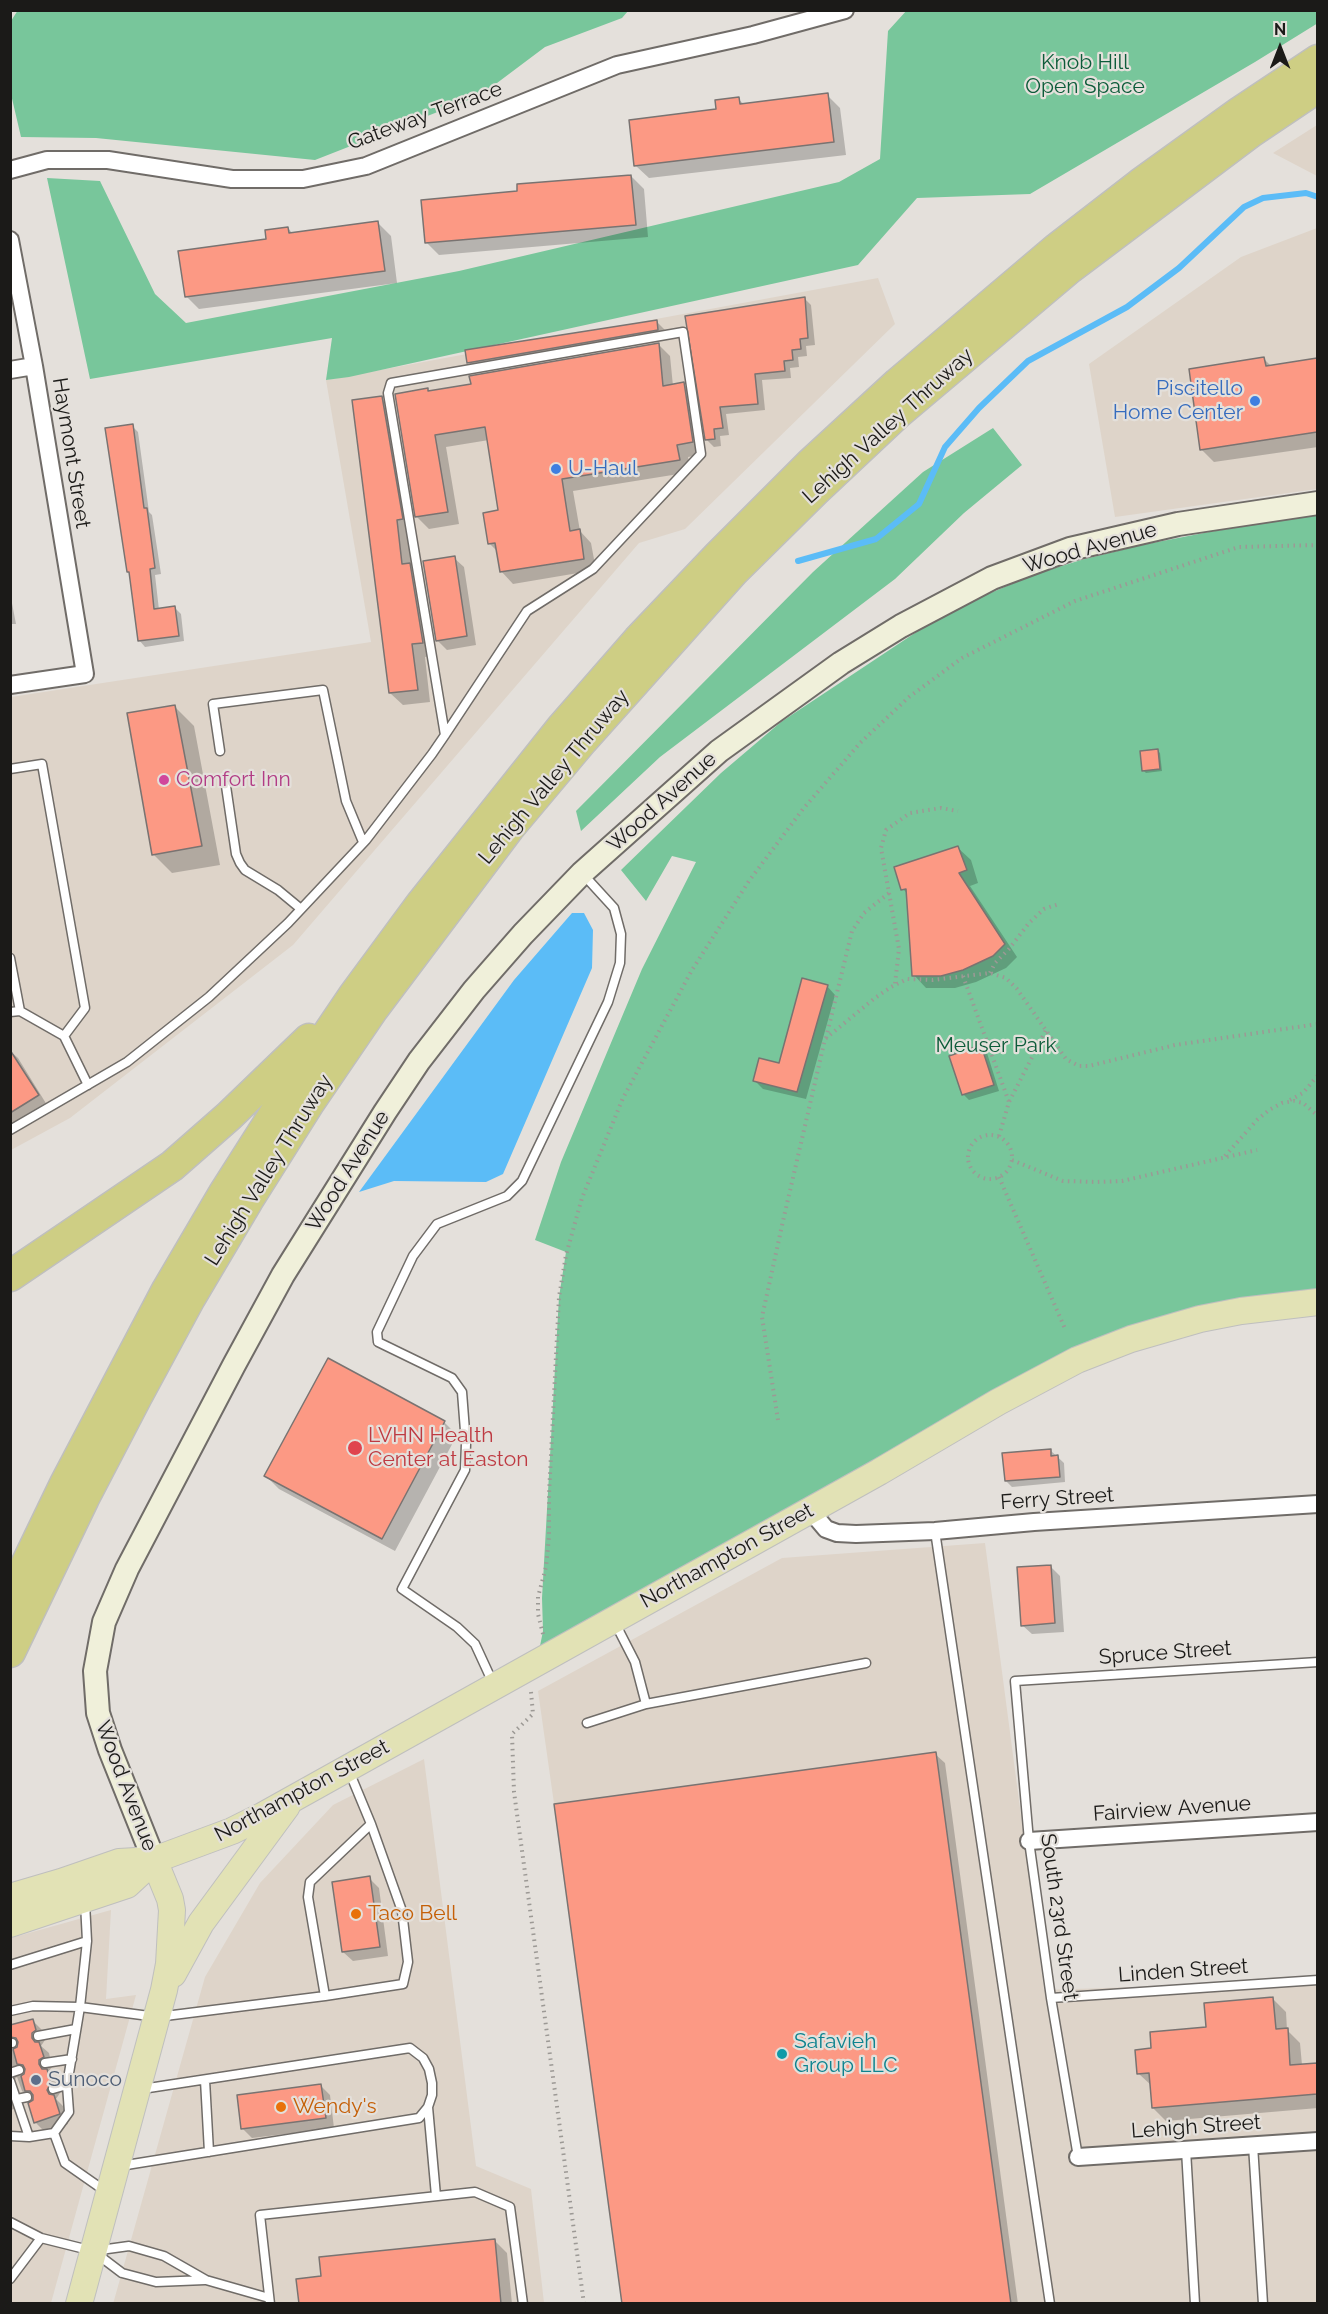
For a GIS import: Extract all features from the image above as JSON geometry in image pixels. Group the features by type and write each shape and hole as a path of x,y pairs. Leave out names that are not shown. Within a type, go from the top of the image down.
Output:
{"highway":[{"name":"Lehigh Valley Thruway","path":"10,1598 75,1464 167,1290 268,1124 354,995 434,887 562,727 686,589 810,464 898,383 1056,249 1140,184 1317,60"},
{"name":"Lehigh Valley Thruway","path":"10,1652 135,1398 248,1200 309,1103 380,1000 495,846 582,741 734,572 897,414 1070,268 1233,145 1317,87"},
{"path":"10,1276 172,1166 229,1116 354,995"}],"main road":[{"name":"Wood Avenue","path":"79,2304 164,1990 171,1948 172,1910 166,1888 110,1750 98,1713 95,1671 104,1622 113,1599 234,1365 284,1275 348,1168 419,1061 474,990 523,934 582,873 719,751 842,663 949,599 1031,562 1109,539 1178,524 1317,503"},
{"name":"Northampton Street","path":"10,1897 119,1862 154,1860 232,1831 292,1800 810,1510 1006,1396 1077,1360 1131,1339 1200,1319 1317,1302"},
{"path":"164,1990 201,1923 292,1800"},
{"name":"Northampton Street","path":"10,1924 127,1885 154,1860"}],"street":[{"name":"Gateway Terrace","path":"10,170 47,160 108,160 232,179 303,179 366,166 617,65 753,35 845,10"},
{"name":"Haymont Street","path":"10,240 34,366 85,674 10,685"},
{"path":"10,370 34,366"},
{"name":"Ferry Street","path":"810,1510 823,1526 837,1533 856,1534 935,1531 1317,1504"},
{"name":"Fairview Avenue","path":"1029,1840 1317,1822"},
{"name":"Lehigh Street","path":"1078,2157 1317,2141"}],"lane":[{"path":"10,1130 127,1062 209,997 301,909 363,842 445,735 528,611 593,569 701,454 682,332 391,383 388,393 445,735"},
{"path":"220,751 213,704 323,690 346,801 363,842"},
{"path":"10,769 42,764 85,1008 64,1036"},
{"path":"226,786 236,854 244,870 278,890 301,909"},
{"path":"495,1686 475,1644 457,1627 402,1589 465,1470 466,1444 462,1392 452,1378 378,1342 377,1332 413,1256 437,1224 507,1196 522,1181 608,1002 620,963 621,934 614,908 582,873"},
{"path":"10,958 15,1012 64,1036 88,1085"},
{"path":"935,1531 1050,2304"},
{"path":"613,1620 635,1662 646,1704"},
{"name":"Spruce Street","path":"1015,1681 1317,1662"},
{"path":"587,1723 646,1704 866,1664"},
{"name":"South 23rd Street","path":"1015,1681 1029,1840 1051,1998 1078,2157"},
{"path":"10,2011 33,2006 80,2007 157,2017 403,1984 408,1962 402,1911 348,1768"},
{"path":"325,1995 308,1897 310,1882 371,1824"},
{"path":"10,2136 29,2137 54,2133 69,2112 67,2085 80,2007 87,1941 85,1900"},
{"path":"10,1965 87,1941"},
{"name":"Linden Street","path":"1051,1998 1317,1980"},
{"path":"38,2036 76,2029"},
{"path":"117,2166 419,2118 428,2107 432,2095 429,2069 423,2058 410,2048 137,2090"},
{"path":"45,2063 72,2059"},
{"path":"205,2080 209,2152"},
{"path":"10,2081 29,2137"},
{"path":"53,2089 67,2085"},
{"path":"17,2099 27,2097"},
{"path":"428,2107 436,2196"},
{"path":"54,2133 65,2163 109,2194"},
{"path":"1253,2145 1263,2304"},
{"path":"1186,2150 1195,2304"},
{"path":"10,2222 41,2238 93,2251 129,2246 164,2256 206,2280 270,2301 260,2215 475,2192 510,2207 522,2304"},
{"path":"10,2279 41,2238"},
{"path":"93,2251 122,2273 156,2282 206,2280"}],"path":[{"path":"543,1631 538,1614 538,1597 546,1567 549,1537 559,1304 566,1255 582,1198 623,1098 692,970 756,872 803,808 860,743 909,697 962,658 1075,601 1239,547 1317,545"},
{"path":"895,985 899,949 881,848 886,830 910,813 941,808 958,811"},
{"path":"778,1420 762,1317 825,1039 852,932 864,913 889,893"},
{"path":"990,973 995,963 1029,923 1044,909 1059,904"},
{"path":"825,1039 895,985 907,979 933,980 990,973 1006,978 1017,989 1066,1059 1080,1066 1089,1066 1175,1045 1317,1024"},
{"path":"963,976 1009,1102"},
{"path":"999,1136 1009,1102 1046,1030"},
{"path":"1224,1158 1257,1120 1269,1110 1303,1093 1317,1075"},
{"path":"1286,1103 1294,1101 1303,1103 1317,1116"},
{"path":"984,1135 999,1136 1008,1144 1012,1160 1009,1169 999,1177 984,1179 972,1171 967,1157 968,1150 977,1138 984,1135"},
{"path":"1012,1160 1063,1181 1122,1181 1257,1150"},
{"path":"999,1177 1066,1331"},
{"path":"530,1697 533,1714 512,1734 514,1792 533,1945 584,2304"}],"shaded area":[{"path":"1317,125 1317,176 1273,153"},
{"path":"1317,228 1317,489 1115,517 1089,364 1241,257"},
{"path":"878,278 895,324 685,529 639,543 293,945 70,1118 11,1150 11,697 371,642 326,380"},
{"path":"985,1543 1044,1990 1317,1981 1317,2303 625,2303 538,1691 782,1558"},
{"path":"424,1759 476,2166 531,2189 544,2303 113,2304 205,1977 260,1883 333,1805"},
{"path":"111,1910 106,1999 136,1995 51,2303 11,2304 11,1938"}],"green space":[{"path":"18,10 628,11 622,18 545,47 481,95 315,160 96,138 21,137 10,90 11,21"},
{"name":"Knob Hill Open Space","path":"907,10 1317,10 1318,23 1030,194 917,198 858,265 349,377 326,380 332,338 90,379 47,178 100,181 155,294 186,323 459,271 839,182 880,159 888,31"},
{"path":"993,428 1022,465 964,513 895,579 660,757 581,831 576,811 813,572 923,472"},
{"name":"Meuser Park","path":"1317,515 1317,1302 1152,1332 537,1661 543,1631 542,1598 559,1297 566,1252 535,1240 561,1162 642,969 696,862 672,856 646,901 621,870 721,773 781,722 927,625 988,594 1033,575 1081,560 1209,532"}],"water":[{"path":"572,913 584,913 593,930 592,968 503,1174 486,1182 394,1181 359,1192 514,980"}],"building":[{"path":"828,93 834,142 634,166 629,120 716,109 715,100 739,97 740,104"},
{"path":"631,175 636,225 425,243 421,200 517,191 517,184"},
{"path":"378,221 385,271 185,297 178,251 266,239 265,230 288,227 289,233"},
{"path":"805,297 808,338 800,339 801,349 792,350 793,360 784,361 785,371 755,374 758,404 720,407 723,428 714,429 715,439 705,440 685,316"},
{"path":"657,320 658,330 467,363 465,350"},
{"name":"U-Haul","path":"659,343 663,386 684,382 693,442 677,445 680,460 562,479 570,531 580,529 584,559 500,572 495,543 488,544 483,513 498,510 485,427 435,435 448,512 415,517 395,394 471,384 469,376"},
{"name":"Piscitello Home Center","path":"1264,357 1266,366 1317,358 1317,432 1200,450 1189,369"},
{"path":"382,396 403,519 397,520 402,564 410,563 423,643 412,644 418,690 389,693 352,400"},
{"path":"133,424 144,508 147,508 155,568 150,569 154,609 175,606 179,636 138,641 105,428"},
{"path":"455,556 467,636 436,641 423,561"},
{"name":"Comfort Inn","path":"175,705 202,846 152,855 127,713"},
{"path":"1158,749 1160,769 1142,771 1140,751"},
{"path":"958,846 967,870 959,873 1005,944 993,956 963,970 941,976 912,976 906,889 901,890 894,867"},
{"path":"802,978 828,985 797,1092 753,1081 759,1058 779,1063"},
{"path":"981,1045 994,1085 962,1095 949,1056"},
{"path":"10,1050 39,1095 10,1113"},
{"name":"LVHN Health Center at Easton","path":"328,1358 445,1421 382,1539 264,1476"},
{"path":"1051,1449 1051,1456 1058,1455 1060,1477 1005,1481 1002,1453"},
{"path":"1051,1565 1055,1623 1021,1626 1017,1567"},
{"name":"Safavieh Group LLC","path":"936,1752 1011,2304 622,2304 554,1804"},
{"name":"Taco Bell","path":"370,1876 380,1947 342,1952 332,1882"},
{"path":"1273,1997 1276,2029 1288,2028 1290,2065 1317,2063 1317,2094 1152,2108 1149,2073 1137,2074 1135,2050 1151,2048 1150,2032 1206,2027 1204,2003"},
{"name":"Sunoco","path":"33,2019 36,2030 32,2033 32,2038 35,2042 39,2042 44,2057 39,2060 39,2064 42,2069 47,2069 51,2083 47,2090 49,2094 54,2095 60,2114 34,2123 28,2103 33,2100 33,2095 30,2091 25,2091 21,2076 25,2069 23,2065 17,2064 13,2049 17,2047 18,2042 16,2038 10,2037 10,2025"},
{"name":"Wendy's","path":"321,2084 326,2118 241,2129 237,2095"},
{"path":"495,2239 501,2304 299,2304 296,2279 321,2276 319,2257"}],"waterway":[{"path":"798,561 876,539 919,504 945,447 979,408 1028,361 1127,307 1179,268 1244,207 1263,198 1306,193 1318,197"}],"place":[{"name":"Piscitello Home Center","path":"1255,401"},
{"name":"U-Haul","path":"556,469"},
{"name":"Comfort Inn","path":"164,780"},
{"name":"LVHN Health Center at Easton","path":"355,1448"},
{"name":"Taco Bell","path":"356,1914"},
{"name":"Safavieh Group LLC","path":"782,2054"},
{"name":"Sunoco","path":"36,2080"},
{"name":"Wendy's","path":"281,2107"}]}
